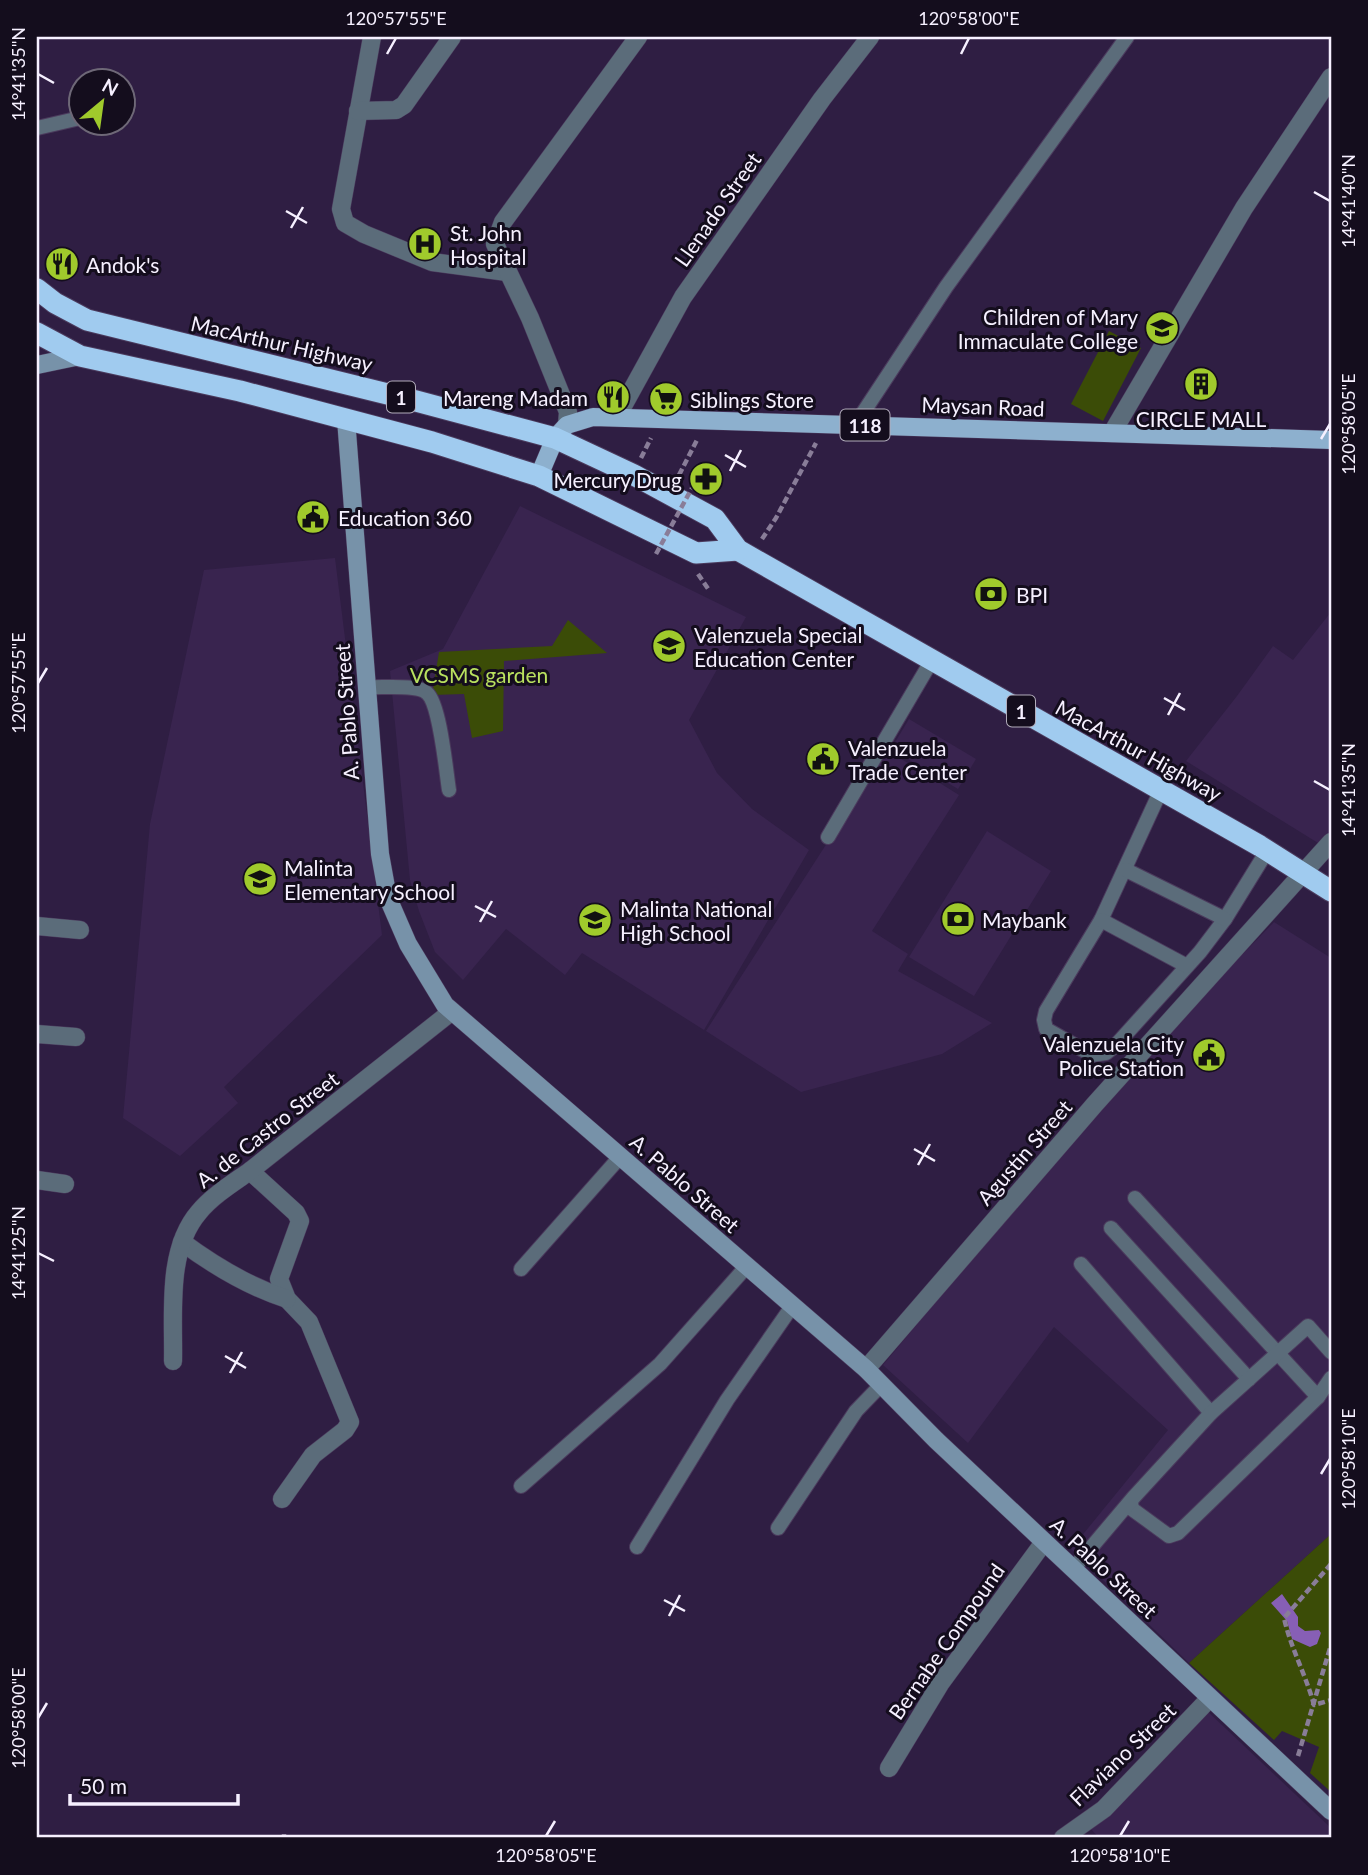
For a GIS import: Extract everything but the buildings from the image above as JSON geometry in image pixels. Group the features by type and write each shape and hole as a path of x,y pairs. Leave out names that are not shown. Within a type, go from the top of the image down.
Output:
{"highway":[{"name":"MacArthur Highway","path":"37,289 55,303 87,320 416,401 561,431 715,519 744,554 1304,872 1331,891"},
{"name":"1","path":"37,333 80,356 240,390 432,442 540,476 696,553 744,554"}],"main road":[{"name":"Maysan Road","path":"561,431 593,417 617,417 1330,439"},
{"path":"540,476 561,431"}],"street":[{"path":"372,37 341,209 345,223 364,234 432,262 507,272"},
{"path":"358,111 396,110 404,105 452,37"},
{"path":"561,431 568,412 530,318 495,244 503,222 638,37"},
{"name":"Llenado Street","path":"617,417 683,297 822,99 870,37"},
{"path":"1112,433 1244,208 1331,76"},
{"path":"37,365 80,356"},
{"name":"A. Pablo Street","path":"346,419 380,854 388,898 408,944 451,1012 866,1369 936,1440 1331,1811"},
{"name":"Agustin Street","path":"866,1369 1095,1104 1331,842"},
{"path":"37,926 80,930"},
{"name":"A. de Castro Street","path":"173,1361 175,1275 182,1242 198,1213 228,1186 451,1012"},
{"path":"37,1034 76,1037"},
{"path":"250,1171 296,1213 300,1221 279,1279 287,1299 309,1322 350,1422 345,1430 313,1455 282,1500"},
{"path":"37,1180 65,1184"},
{"path":"182,1242 202,1257 287,1299"},
{"name":"Bernabe Compound","path":"889,1768 940,1684 1044,1542"},
{"name":"Flaviano Street","path":"1063,1838 1104,1809 1210,1698"}],"lane":[{"path":"855,425 946,287 1127,37"},
{"path":"37,128 66,121"},
{"path":"828,837 932,660"},
{"path":"367,687 419,689 428,693 436,708 449,790"},
{"path":"1161,790 1101,920 1046,1011 1046,1029 1092,1055 1106,1053 1116,1045 1200,952 1225,919 1267,851"},
{"path":"1126,870 1225,919"},
{"path":"1101,920 1187,966"},
{"path":"522,1269 620,1157"},
{"path":"1135,1198 1318,1397"},
{"path":"1111,1228 1249,1379"},
{"path":"1081,1264 1211,1413"},
{"path":"521,1486 660,1364 747,1266"},
{"path":"638,1547 727,1400 793,1305"},
{"path":"1073,1569 1133,1497 1211,1413 1308,1326 1331,1353"},
{"path":"1131,1502 1132,1509 1169,1536 1178,1533 1318,1397 1331,1378"},
{"path":"778,1528 856,1411 882,1384"}],"path":[{"path":"638,462 651,438"},
{"path":"678,476 698,438"},
{"path":"744,554 776,518 814,447"},
{"path":"656,554 692,488"},
{"path":"698,574 709,590"},
{"path":"1314,1705 1307,1679 1289,1642 1284,1618 1331,1564"},
{"path":"1292,1774 1330,1648"},
{"path":"1314,1705 1331,1700"}],"shaded area":[{"path":"520,506 746,617 689,720 717,773 752,809 809,850 704,1030 582,953 565,975 506,929 463,980 435,952 419,911 410,880 390,671 443,649"},
{"name":"Malinta Elementary School","path":"335,558 382,935 224,1087 238,1103 180,1156 123,1118 150,824 204,570"},
{"path":"1331,612 1331,851 1186,761 1273,646 1293,660"},
{"path":"909,719 976,759 958,789 891,749"},
{"path":"887,750 959,795 872,931 908,954 898,971 992,1023 942,1054 801,1092 706,1031"},
{"path":"987,831 1051,871 974,996 909,957"},
{"path":"1274,922 1331,958 1331,1534 1189,1663 1071,1549 1168,1430 1054,1327 968,1443 883,1365 1118,1083"},
{"path":"1282,1594 1298,1617 1298,1626 1305,1631 1319,1630 1321,1633 1317,1644 1310,1647 1292,1639 1287,1621 1271,1603"},
{"path":"1205,1709 1331,1828 1331,1838 1099,1838 1090,1828"}],"green space":[{"path":"1109,331 1141,348 1103,421 1071,404"},
{"name":"VCSMS garden","path":"568,620 607,653 504,661 503,731 472,738 464,694 432,695 439,652 552,646"},
{"path":"1331,1534 1331,1792 1310,1773 1319,1747 1282,1731 1274,1740 1189,1663"}],"place":[{"name":"St. John Hospital","path":"425,244"},
{"name":"Andok's","path":"62,264"},
{"name":"Children of Mary Immaculate College","path":"1162,328"},
{"name":"CIRCLE MALL","path":"1201,384"},
{"name":"Mareng Madam","path":"613,397"},
{"name":"Siblings Store","path":"666,399"},
{"name":"Mercury Drug","path":"706,479"},
{"name":"Education 360","path":"313,517"},
{"name":"BPI","path":"991,594"},
{"name":"Valenzuela Special Education Center","path":"669,646"},
{"name":"Valenzuela Trade Center","path":"823,759"},
{"name":"Malinta Elementary School","path":"260,879"},
{"name":"Maybank","path":"958,919"},
{"name":"Malinta National High School","path":"595,920"},
{"name":"Valenzuela City Police Station","path":"1209,1055"}]}
